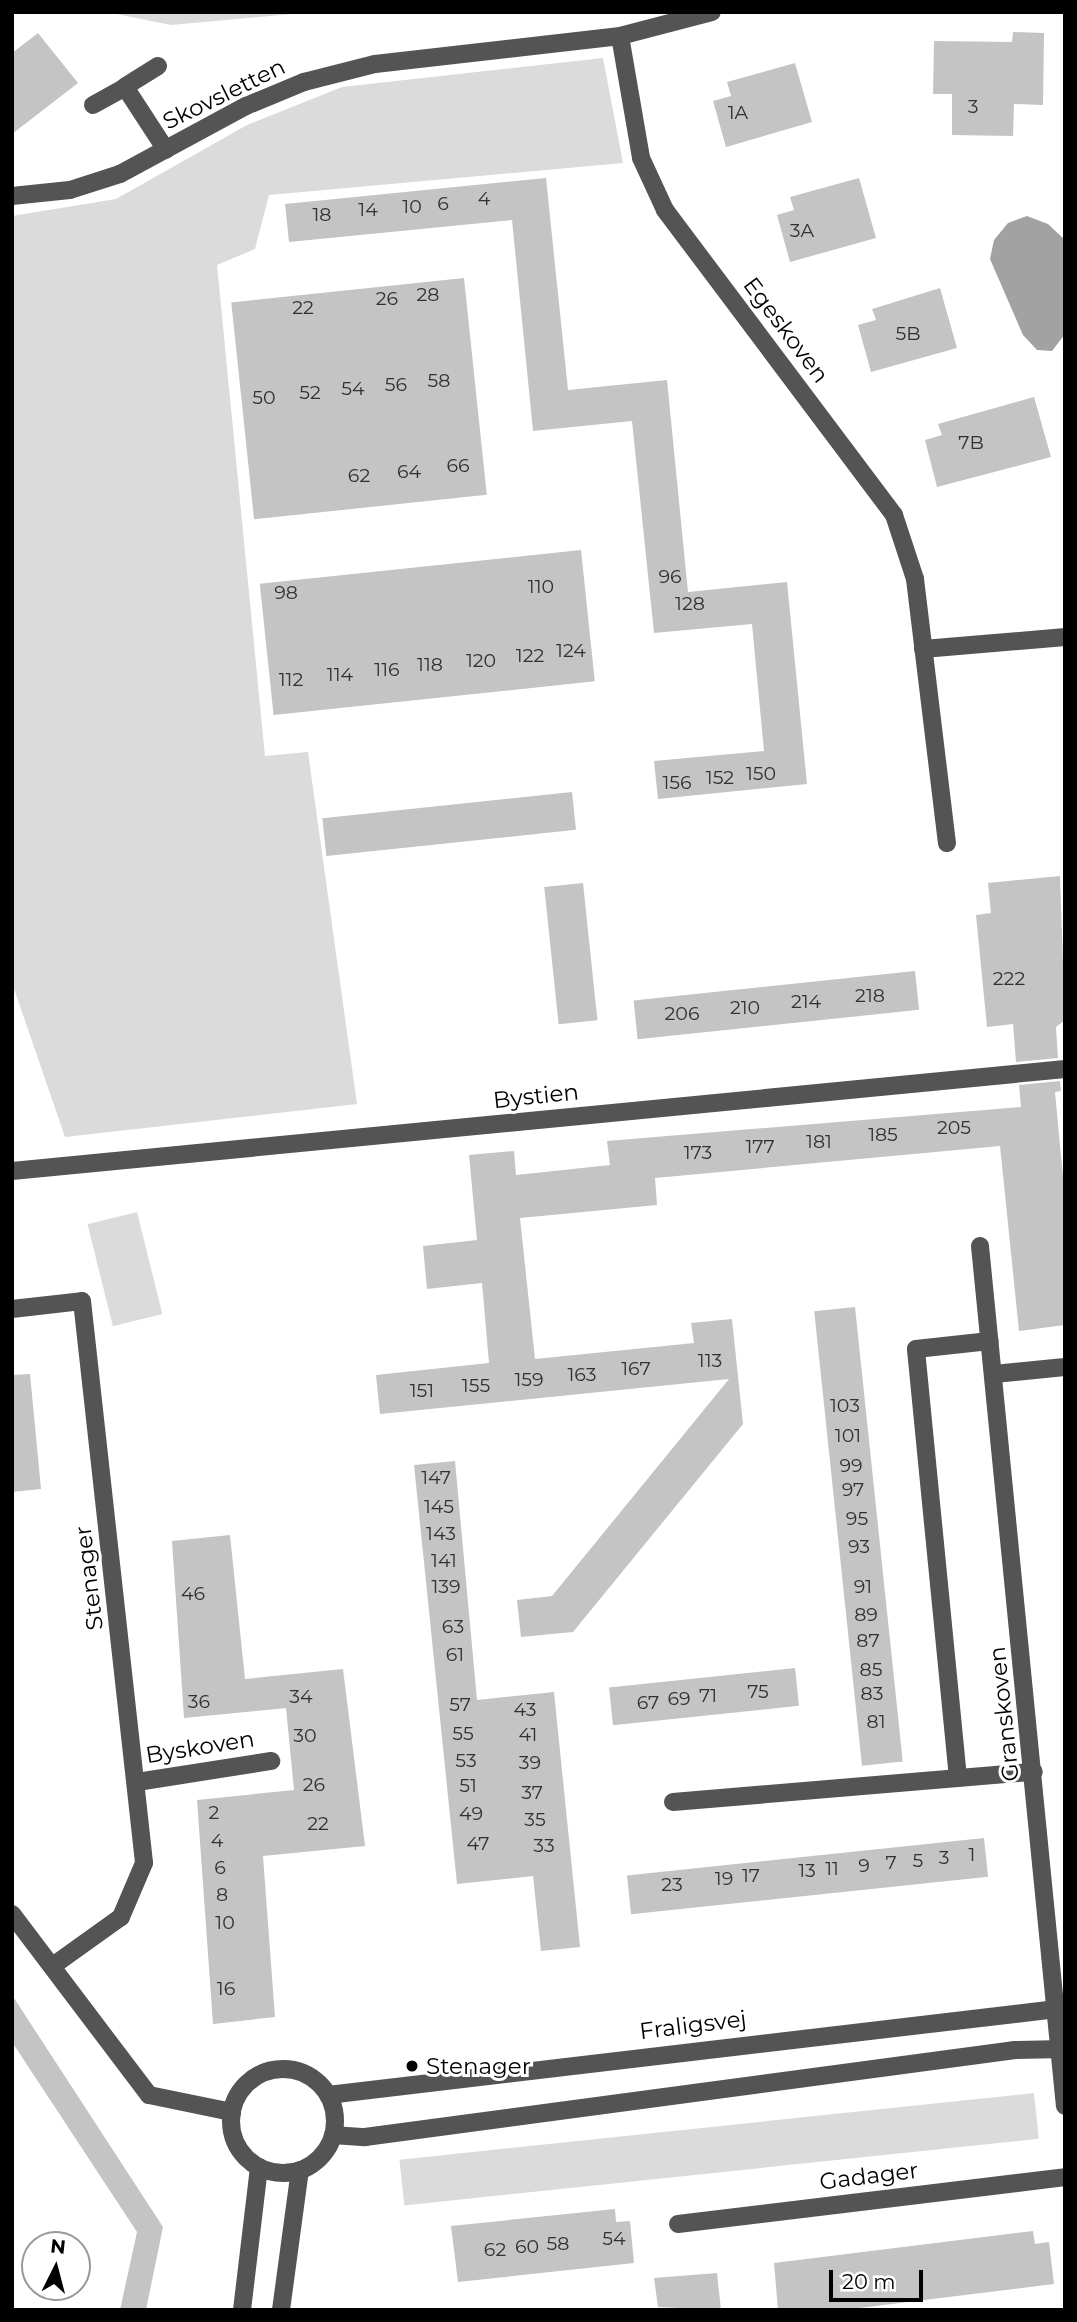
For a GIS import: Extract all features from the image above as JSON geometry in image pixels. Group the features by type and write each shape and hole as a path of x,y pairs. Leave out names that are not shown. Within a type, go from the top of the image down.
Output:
{"street":[{"name":"Skovsletten","path":"12,196 83,186 120,174 293,87 375,64 620,36 712,12"},
{"name":"Egeskoven","path":"620,36 641,158 665,210 894,515 915,579 947,843"},
{"path":"93,105 158,66"},
{"path":"125,87 166,150"},
{"path":"923,649 1065,637"},
{"name":"Bystien","path":"12,1171 1065,1069"},
{"name":"Granskoven","path":"980,1246 1061,2009 1062,2049"},
{"name":"Stenager","path":"12,1308 82,1301 144,1863 135,1893 121,1917 54,1965"},
{"path":"958,1778 916,1349 990,1342"},
{"path":"994,1374 1065,1367"},
{"name":"Byskoven","path":"137,1782 271,1761"},
{"path":"673,1802 1034,1772"},
{"path":"12,1914 54,1965 149,2095 232,2112"},
{"name":"Fraligsvej","path":"328,2095 1061,2009"},
{"path":"333,2135 365,2137 1015,2050 1062,2049 1065,2106"},
{"path":"268,2071 302,2073 328,2095 335,2115 333,2135 321,2157 300,2170 259,2167 237,2144 232,2112 241,2091 268,2071"},
{"path":"242,2310 259,2167"},
{"path":"281,2310 300,2170"},
{"name":"Gadager","path":"678,2224 1065,2177"}],"shaded area":[{"path":"106,12 313,12 171,25"},
{"path":"603,58 623,163 269,195 255,249 217,265 265,756 308,752 357,1104 65,1137 12,983 12,216 116,199 247,125 342,87"},
{"path":"1027,216 1048,224 1065,240 1065,334 1052,351 1037,350 1023,335 990,259 994,240 1008,223"},
{"path":"137,1212 162,1314 113,1326 88,1224"},
{"path":"1034,2093 1039,2139 404,2205 399,2160"}],"building":[{"path":"1013,32 1044,33 1043,105 1014,104 1013,136 952,135 952,94 933,94 934,41 1012,42"},
{"path":"38,33 78,83 12,134 12,53"},
{"path":"795,63 812,122 726,147 713,101 731,96 727,82"},
{"path":"546,178 568,390 667,380 688,592 787,582 807,784 658,799 654,761 764,751 752,624 654,633 632,421 533,431 512,220 289,242 285,204"},
{"path":"859,178 876,238 790,262 777,215 794,210 790,197"},
{"path":"464,278 487,495 254,519 231,302"},
{"path":"940,288 957,348 871,372 858,325 876,320 872,309"},
{"path":"1034,397 1051,457 937,487 925,440 942,435 938,424"},
{"path":"581,550 595,681 274,715 260,584"},
{"path":"572,792 576,830 326,856 322,818"},
{"path":"1060,876 1065,1020 1056,1027 1058,1058 1016,1062 1013,1024 987,1027 976,915 991,913 988,883"},
{"path":"583,883 597,1020 559,1024 544,887"},
{"path":"915,971 919,1010 638,1039 634,1001"},
{"path":"1060,1081 1061,1091 1055,1092 1065,1198 1065,1325 1019,1331 1000,1146 655,1178 657,1205 520,1218 535,1359 694,1343 691,1323 732,1319 743,1424 573,1632 521,1637 517,1600 552,1596 729,1379 380,1414 376,1375 489,1363 482,1283 427,1289 423,1246 477,1240 469,1155 514,1151 516,1175 610,1165 607,1141 1021,1107 1019,1085"},
{"path":"855,1307 903,1761 862,1766 814,1311"},
{"path":"30,1374 41,1489 12,1492 12,1375"},
{"path":"455,1461 477,1700 554,1692 580,1947 541,1951 533,1876 457,1884 414,1465"},
{"path":"230,1535 245,1679 343,1669 365,1846 263,1856 275,2017 213,2024 197,1800 294,1790 286,1708 184,1718 172,1541"},
{"path":"795,1668 799,1706 613,1725 609,1688"},
{"path":"984,1838 988,1877 631,1914 627,1876"},
{"path":"12,1995 163,2227 146,2310 120,2310 137,2232 12,2042"},
{"path":"615,2209 616,2222 630,2221 634,2263 458,2282 451,2226"},
{"path":"1033,2231 1035,2244 1049,2242 1054,2284 843,2310 778,2310 774,2263"},
{"path":"717,2273 721,2310 658,2307 654,2278"}],"place":[{"name":"Stenager","path":"412,2066"}]}
